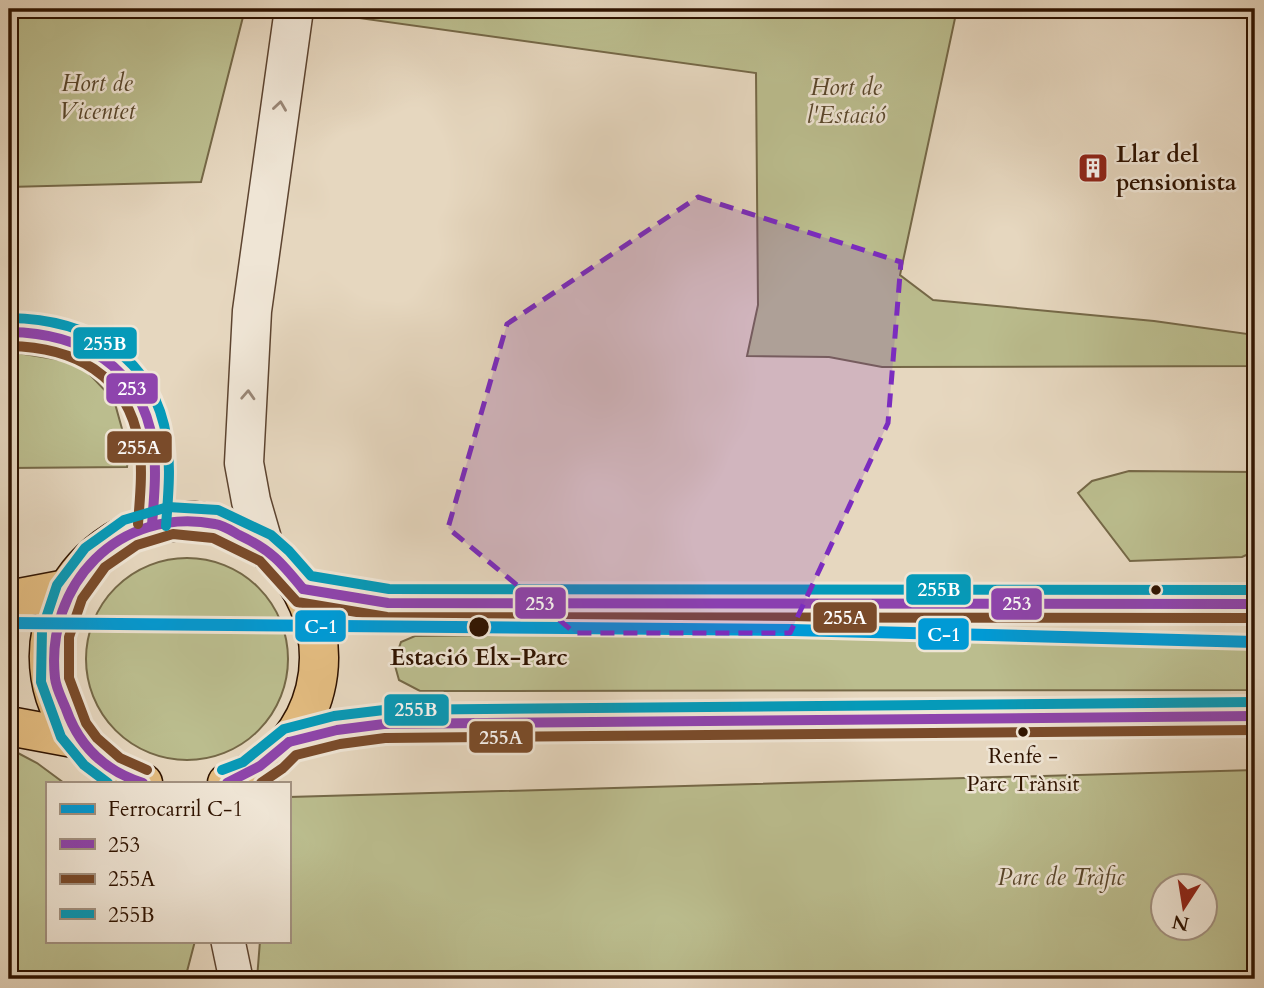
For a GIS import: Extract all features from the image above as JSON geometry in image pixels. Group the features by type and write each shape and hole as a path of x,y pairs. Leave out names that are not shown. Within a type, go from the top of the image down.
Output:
{"highway":[{"path":"137,782 115,771 79,739 62,712 52,681 50,650 55,618 67,589 77,574 103,548 119,538 152,525 182,521 211,523 239,532 264,546 285,566 303,589 318,633 319,668 312,702 302,723 277,761"},
{"path":"9,600 67,589"},
{"path":"303,589 388,603 1255,604"},
{"path":"230,782 337,730 384,724 1255,716"},
{"path":"9,726 79,739"}],"street":[{"path":"264,546 250,501 244,463 252,310 294,9"},
{"path":"228,942 236,979"},
{"path":"236,979 241,942"}],"highlighted area":[{"path":"698,197 901,262 888,423 790,633 575,633 448,528 507,324"}],"green space":[{"name":"Hort de Vicentet","path":"9,9 245,9 201,182 9,187"},
{"name":"Hort de l'Estació","path":"331,9 957,9 900,275 933,300 1154,321 1255,335 1255,366 882,367 829,357 747,356 758,305 756,73 330,14"},
{"path":"9,353 79,363 114,400 129,454 127,467 9,468"},
{"path":"1129,471 1255,472 1255,551 1242,557 1130,561 1078,493 1092,481"},
{"path":"187,558 207,560 225,566 243,575 258,588 271,603 280,621 286,639 286,679 280,697 271,715 258,730 243,743 225,752 207,758 187,760 167,758 149,752 131,743 116,730 103,715 94,697 88,679 86,659 88,639 94,621 103,603 116,588 131,575 149,566 167,560"},
{"path":"677,633 1255,635 1255,690 420,691 399,680 394,662 401,642 415,636"},
{"path":"16,752 37,763 63,782 46,782 46,942 195,942 185,979 9,979 9,757"},
{"name":"Parc de Tràfic","path":"1255,770 1255,979 257,979 260,942 290,942 290,797"}],"rail line":[{"name":"C-1","path":"9,623 792,630 1255,642"}],"transit line":[{"name":"255B","path":"9,318 38,320 91,335 113,348 132,365 148,386 160,411 167,440 169,472 166,526"},
{"name":"253","path":"9,332 61,339 83,347 104,359 136,393 153,443 155,474 152,525"},
{"name":"255A","path":"9,346 55,352 76,359 110,382 123,399 133,419 139,443 141,473 138,524"},
{"name":"255B","path":"107,782 84,765 61,737 41,682 42,630 57,585 85,548 124,520 168,507 218,510 271,535 311,576 389,589 1255,590"},
{"name":"253","path":"140,782 117,772 86,746 71,722 55,678 55,644 62,612 76,583 95,559 120,540 148,527 180,522 215,524 268,552 303,589"},
{"name":"255A","path":"147,770 120,758 97,738 86,723 69,678 69,637 82,599 105,567 137,545 173,534 213,538 260,561 297,602 387,617 1255,618"},
{"name":"253","path":"303,589 388,603 1255,604"},
{"name":"255B","path":"222,770 243,762 284,729 334,716 384,710 1255,702"},
{"name":"253","path":"289,742 337,730 384,724 1255,716"},
{"name":"255A","path":"262,782 296,755 340,744 385,738 1255,730"},
{"name":"253","path":"229,782 260,766 289,742"}],"place":[{"name":"Llar del pensionista","path":"1093,168"},
{"name":"Estació Elx-Parc","path":"479,627"},
{"name":"Renfe - Parc Trànsit","path":"1023,732"}]}
